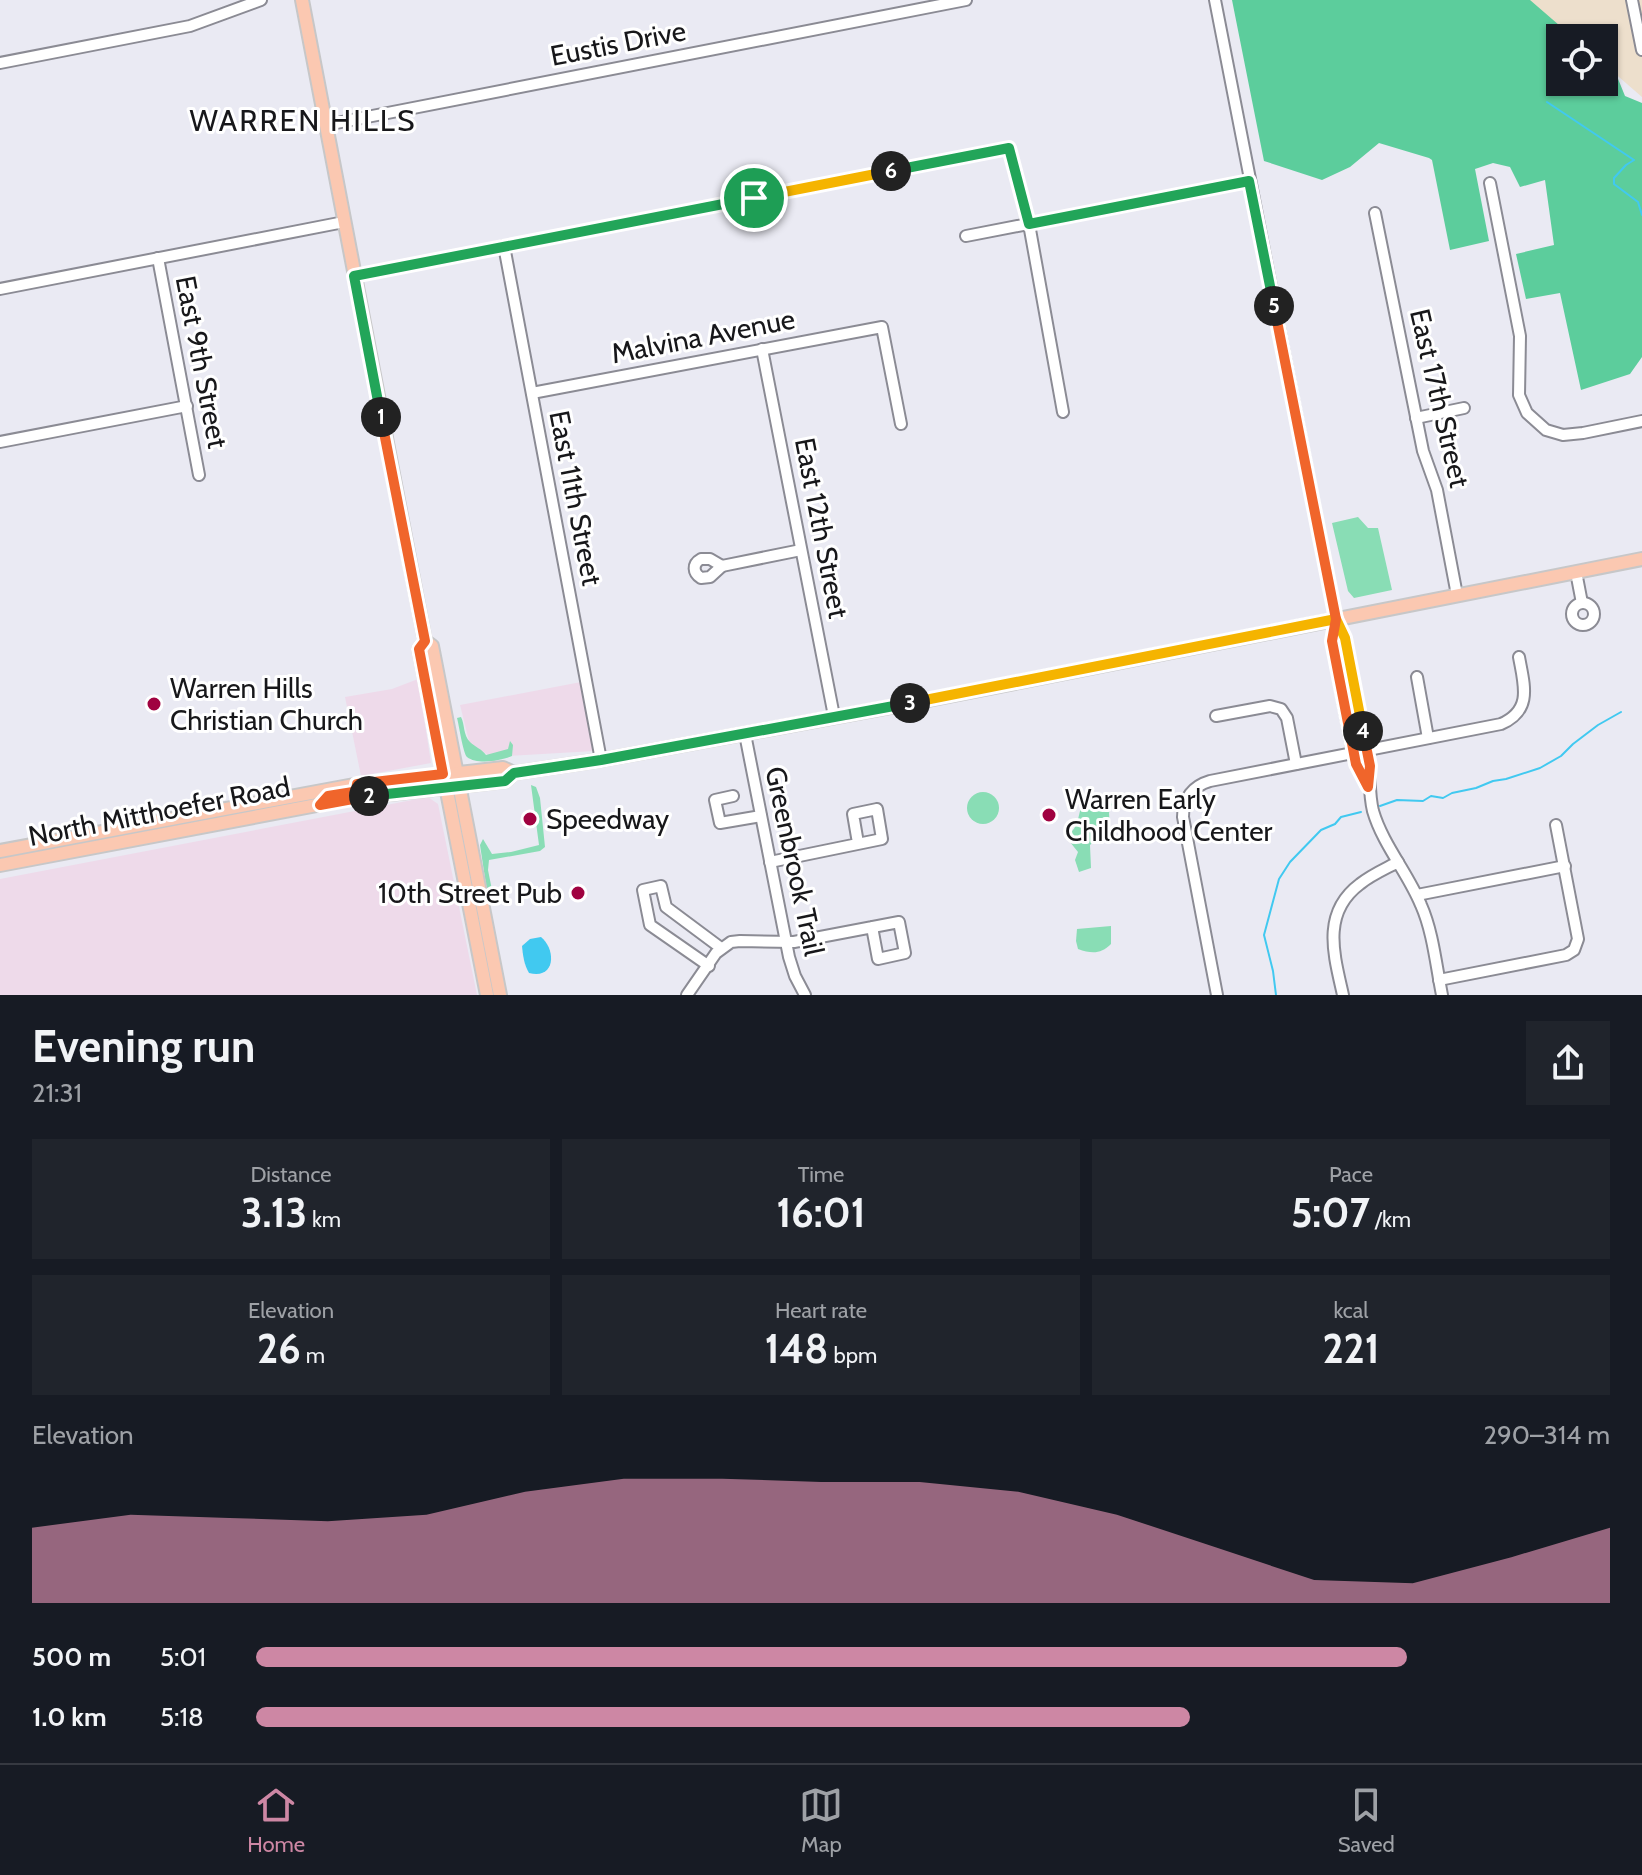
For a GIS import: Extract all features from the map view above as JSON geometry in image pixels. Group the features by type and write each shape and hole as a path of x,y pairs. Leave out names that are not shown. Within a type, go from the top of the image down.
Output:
{"main road":[{"path":"302,0 425,641 419,649 500,995"},
{"name":"North Mitthoefer Road","path":"0,851 357,784 505,781 514,773 918,702 1642,559"},
{"path":"451,780 487,995"},
{"name":"North Mitthoefer Road","path":"0,865 451,780"},
{"path":"320,805 328,796 353,792 357,784"}],"street":[{"path":"0,63 190,26 261,0"},
{"name":"Eustis Drive","path":"326,125 966,0"},
{"path":"1215,0 1336,619 1345,638 1367,750 1370,766 1368,787"},
{"path":"1632,0 1642,50"},
{"path":"354,276 1009,148 1029,224 1063,412"},
{"path":"966,236 1249,181"},
{"path":"1490,183 1520,336 1519,386 1523,405 1534,421 1546,430 1563,435 1642,421"},
{"name":"East 17th Street","path":"1375,213 1416,418 1424,455 1437,490 1457,595"},
{"path":"0,289 344,222"},
{"name":"East 11th Street","path":"504,246 601,760"},
{"name":"East 9th Street","path":"158,258 199,475"},
{"name":"Malvina Avenue","path":"532,393 882,327 901,424"},
{"name":"East 12th Street","path":"762,349 834,716"},
{"path":"0,442 187,406"},
{"path":"1416,418 1464,408"},
{"path":"722,566 801,550"},
{"path":"1576,572 1582,603"},
{"path":"1336,619 1332,641 1356,764 1368,787 1379,827 1423,907 1442,995"},
{"path":"1217,995 1183,817 1190,794 1210,781 1501,724 1512,718 1520,708 1525,694 1519,657"},
{"path":"1417,677 1428,738"},
{"path":"1216,716 1270,706 1279,708 1287,718 1296,764"},
{"name":"Greenbrook Trail","path":"745,734 786,941 795,976 805,995"},
{"path":"733,796 715,800 720,823 761,816"},
{"path":"1439,980 1566,955 1576,947 1578,939 1556,825"},
{"path":"770,862 858,843"},
{"path":"1343,995 1333,944 1333,927 1338,911 1357,886 1398,862"},
{"path":"1417,895 1565,866"},
{"path":"709,966 650,925 643,890 661,886 666,907 721,948"},
{"path":"687,995 721,948 738,941 795,941 872,927"}],"shaded area":[{"path":"1529,0 1642,0 1642,97 1618,76 1618,24 1557,24"},
{"path":"418,679 431,763 361,776 345,697 392,689"},
{"path":"581,682 594,751 492,757 470,745 460,705"},
{"path":"428,797 438,804 477,995 0,995 0,879"}],"green space":[{"path":"1232,0 1530,0 1558,24 1546,24 1546,96 1618,96 1618,79 1625,96 1642,103 1642,357 1630,374 1581,390 1560,293 1526,299 1516,254 1554,245 1545,180 1520,187 1510,167 1493,163 1475,169 1489,241 1450,250 1432,160 1429,158 1379,143 1350,167 1322,180 1264,161"},
{"path":"1358,517 1368,528 1378,528 1392,590 1354,598 1348,591 1332,523"},
{"path":"461,717 468,739 486,755 508,749 510,741 513,745 512,756 483,762 467,757 457,718"},
{"path":"531,785 536,787 540,798 545,847 540,851 489,860 494,900 488,898 480,845 483,839 492,854 539,845"},
{"path":"983,792 994,797 999,808 994,819 983,824 972,819 967,808 972,797"},
{"path":"1095,797 1112,804 1110,832 1090,845 1091,868 1079,872 1075,860 1078,852 1066,837 1075,827 1083,805"},
{"path":"1111,926 1111,944 1104,950 1088,952 1078,949 1077,929"}],"water":[{"path":"541,937 551,956 549,968 538,974 529,973 522,946 530,939"}],"waterway":[{"path":"1547,102 1634,160 1614,178 1614,184 1638,202 1642,215"},
{"path":"1380,806 1397,800 1423,801 1431,796 1443,798 1540,768 1621,712"},
{"path":"1276,995 1264,935 1279,879 1290,862 1321,830 1335,824 1341,817 1361,812"}],"place":[{"name":"Warren Hills Christian Church","path":"154,704"},
{"name":"Warren Early Childhood Center","path":"1049,815"},
{"name":"Speedway","path":"530,819"},
{"name":"10th Street Pub","path":"578,893"}],"district":[{"name":"WARREN HILLS","path":"303,121"}],"route":[{"path":"754,198 354,276 425,641 419,649 443,774 357,784 353,792 328,796 320,805 381,794 505,781 514,773 918,702 1336,619 1345,638 1367,750 1370,766 1368,787 1356,764 1332,641 1336,619 1249,181 1029,224 1009,148 754,198"}]}
